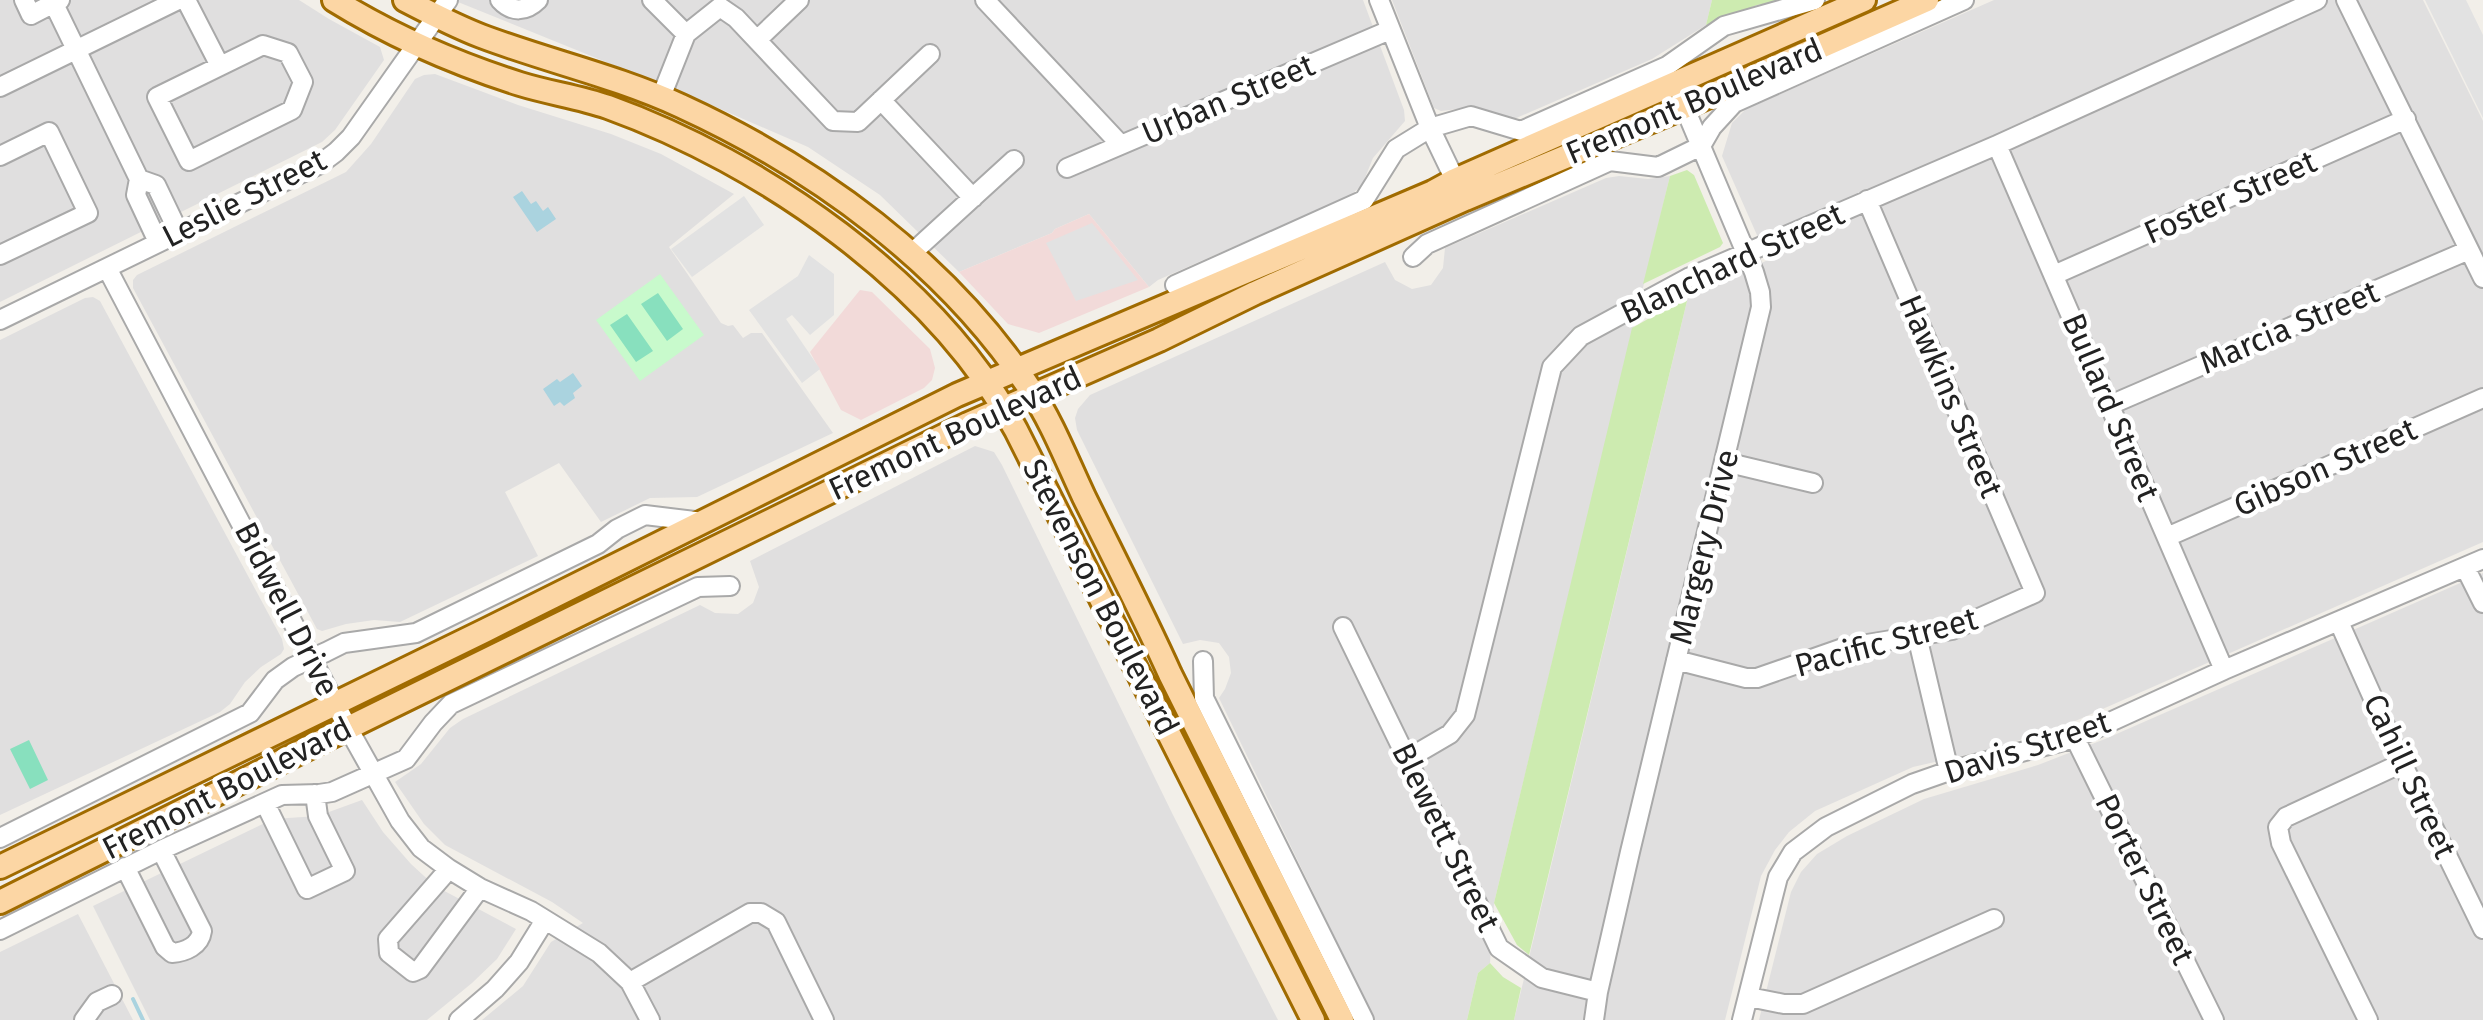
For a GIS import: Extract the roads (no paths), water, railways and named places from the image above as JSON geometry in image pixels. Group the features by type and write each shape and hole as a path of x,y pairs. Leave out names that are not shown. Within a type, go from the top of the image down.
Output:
{"main road":[{"name":"Stevenson Boulevard","path":"334,0 415,46 520,84 622,112 696,145 755,177 833,230 906,291 970,360 1004,408 1313,1020"},
{"name":"Stevenson Boulevard","path":"406,0 442,8 490,39 606,76 717,123 787,163 854,209 911,254 974,317 1034,395 1342,1020"},
{"name":"Fremont Boulevard","path":"0,902 1004,408 1160,340 1675,84 1864,0"},
{"name":"Fremont Boulevard","path":"0,867 986,382 1330,237 1684,107 1927,0"}],"street":[{"path":"24,0 31,14 57,2 76,50 140,179 156,186 178,231"},
{"path":"0,88 178,0"},
{"path":"186,0 220,66"},
{"path":"500,0 516,10 531,7 538,0"},
{"path":"652,0 686,34"},
{"path":"757,40 800,0"},
{"path":"986,0 1121,145"},
{"path":"1379,0 1430,128 1460,189"},
{"name":"Fremont Boulevard","path":"1174,285 1364,200 1396,149 1430,128 1470,116 1521,131 1667,66 1724,26 1815,0"},
{"name":"Fremont Boulevard","path":"1414,257 1426,244 1610,161 1658,166 1701,146 1734,102 1964,0"},
{"name":"Blanchard Street","path":"1408,758 1450,734 1465,714 1552,367 1581,336 1690,277 1998,145 2317,0"},
{"path":"2346,0 2483,278"},
{"path":"661,97 686,34 720,7 736,18 832,121 858,122 930,54"},
{"name":"Leslie Street","path":"0,320 320,164 357,129 442,8"},
{"name":"Urban Street","path":"1067,168 1390,30"},
{"path":"263,45 288,54 303,82 292,110 189,161 157,97 220,66 263,45"},
{"name":"Margery Drive","path":"1594,1020 1761,308 1760,292 1746,253 1675,84"},
{"path":"881,100 972,198"},
{"name":"Foster Street","path":"2054,275 2406,119"},
{"path":"0,156 49,132 88,213 0,255"},
{"name":"Bullard Street","path":"1998,145 2224,670"},
{"path":"911,254 1014,160"},
{"path":"140,179 136,195 158,242"},
{"name":"Hawkins Street","path":"1867,200 2035,593"},
{"name":"Marcia Street","path":"2110,404 2469,250"},
{"name":"Bidwell Drive","path":"107,268 400,820 421,848 449,869 599,953 630,982 650,1020"},
{"name":"Gibson Street","path":"2167,537 2483,398"},
{"path":"1725,462 1813,483"},
{"name":"Fremont Boulevard","path":"0,838 250,714 275,680 344,643 416,633 584,551 645,515 704,522"},
{"path":"2474,563 2483,603"},
{"name":"Davis Street","path":"1742,1020 1778,878 1793,852 1826,826 1912,784 2075,738 2474,563"},
{"name":"Fremont Boulevard","path":"0,930 282,794 332,792 406,759 451,704 698,588 730,586"},
{"name":"Pacific Street","path":"1676,660 1757,678 1843,648 1966,626 2035,593"},
{"name":"Cahill Street","path":"2339,622 2483,929"},
{"name":"Blewett Street","path":"1343,627 1499,948 1542,978 1598,992"},
{"path":"1917,636 1950,771"},
{"name":"Stevenson Boulevard","path":"1203,661 1204,698 1364,1020"},
{"name":"Porter Street","path":"2075,738 2214,1020"},
{"path":"2368,1020 2281,843 2278,827 2286,817 2402,763"},
{"path":"265,803 307,889 345,871 318,816 315,794"},
{"path":"126,867 165,947 172,952 186,950 199,940 202,931 162,850"},
{"path":"449,869 388,940 389,953 414,972 480,888"},
{"path":"630,982 750,912 761,913 776,922 824,1020"},
{"path":"1748,997 1804,1004 1994,919"},
{"path":"459,1020 519,962 544,920"},
{"path":"84,1020 97,1002 112,995"}],"water":[{"path":"522,191 531,204 536,201 543,211 548,207 556,219 537,232 513,197"},
{"path":"573,373 582,386 564,406 560,402 554,406 543,389"}],"waterway":[{"path":"133,999 143,1020"}]}
